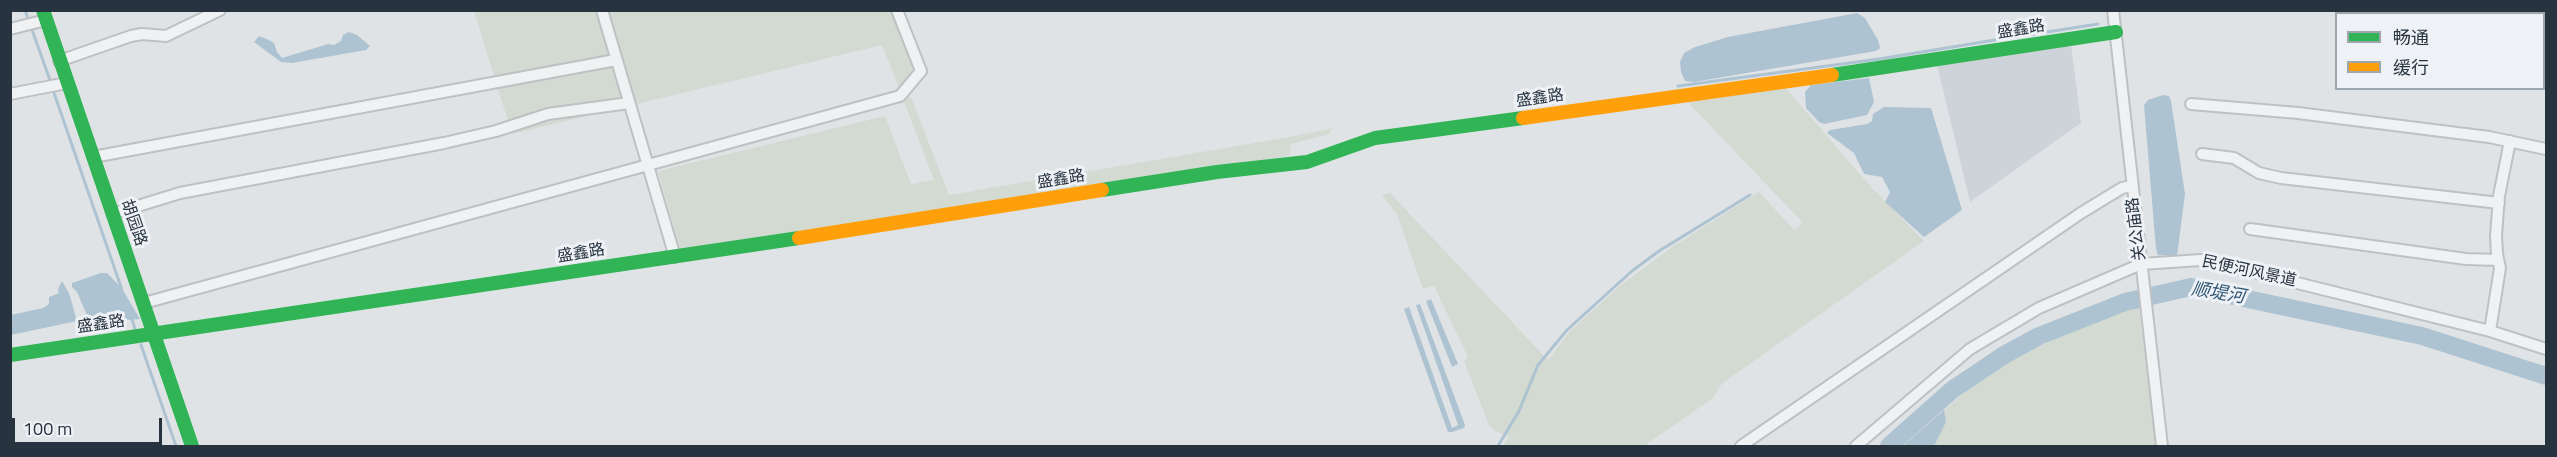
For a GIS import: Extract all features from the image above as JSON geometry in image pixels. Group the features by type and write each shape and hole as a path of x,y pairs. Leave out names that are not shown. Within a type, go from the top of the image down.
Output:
{"street":[{"path":"59,61 131,36 142,34 166,36 220,10"},
{"path":"602,10 675,256"},
{"path":"144,303 900,96 921,71 897,10"},
{"name":"关公庙路","path":"2113,10 2162,447"},
{"path":"10,29 37,20"},
{"name":"胡园路","path":"37,20 59,61 56,85 93,157 192,447"},
{"name":"盛鑫路","path":"10,355 675,256 1217,172 1307,162 1375,138 1893,67 2115,32"},
{"path":"93,157 616,60"},
{"path":"10,94 56,85"},
{"path":"112,214 180,193 496,131 548,114 629,103"},
{"path":"2191,104 2298,113 2547,148"},
{"path":"2490,331 2500,268 2496,236 2499,203 2510,141"},
{"path":"2202,154 2234,158 2259,173 2282,178 2499,203"},
{"path":"1742,447 2081,213 2122,188 2132,186"},
{"path":"2250,229 2466,259 2498,260"},
{"name":"民便河风景道","path":"1856,447 1970,349 2039,308 2142,268 2201,260 2282,277 2490,331 2547,349"}],"shaded area":[{"path":"474,11 891,11 914,68 900,90 882,45 512,134"},
{"path":"2071,44 2081,123 1970,202 1937,65"},
{"path":"1783,85 1871,187 1924,241 1734,375 1720,386 1713,398 1644,446 1503,446 1509,436 1495,431 1489,425 1464,361 1468,357 1434,286 1423,289 1397,214 1382,195 1390,193 1548,360 1571,330 1621,285 1672,247 1759,192 1794,230 1803,223 1685,99"},
{"path":"911,97 949,195 1333,128 1329,134 1291,144 1289,156 680,249 658,171 885,116 911,184 934,180 903,99"},
{"path":"2139,307 2156,446 1904,446 1977,381 2008,362 2100,317"}],"water":[{"path":"1857,13 1865,18 1878,40 1880,48 1876,51 1694,82 1685,81 1681,72 1680,62 1684,53 1695,47 1728,37"},
{"path":"349,32 357,35 370,46 366,50 292,63 281,62 254,42 259,36 269,40 274,43 282,58 328,44 334,45"},
{"path":"1869,78 1874,102 1867,115 1824,124 1819,122 1806,108 1805,92 1811,85"},
{"path":"2163,95 2169,96 2171,101 2185,194 2177,256 2158,255 2156,249 2144,105 2148,100"},
{"path":"1884,107 1931,108 1962,210 1924,237 1885,202 1890,192 1882,177 1864,174 1854,153 1827,133 1830,130 1867,124 1872,121 1873,114"},
{"path":"107,273 121,287 140,319 91,322 72,283"},
{"path":"62,281 69,293 77,321 11,335 11,315 43,308 49,304 49,297 59,293 58,289"},
{"path":"1431,299 1458,364 1452,367 1426,301"},
{"path":"1420,304 1465,425 1464,428 1452,432 1448,432 1404,309 1409,307 1452,428 1458,425 1416,305"},
{"path":"1944,410 1946,422 1935,444 1903,446"}],"waterway":[{"path":"25,10 29,21"},
{"path":"2009,38 2098,24"},
{"path":"31,27 51,83"},
{"path":"1678,86 1879,59 1995,40"},
{"path":"53,90 122,290"},
{"path":"1498,446 1519,411 1538,365 1567,330 1632,271 1659,251 1750,195"},
{"name":"顺堤河","path":"1889,446 1952,390 2004,355 2039,336 2125,302 2191,287 2422,336 2546,376"},
{"path":"131,316 135,329"},
{"path":"141,345 176,446"}],"traffic: fast":[{"path":"43,10 192,446"},
{"path":"1832,75 2116,32"},
{"path":"1102,190 1217,172 1307,162 1375,138 1523,118"},
{"path":"10,355 799,238"}],"traffic: slow":[{"path":"1523,118 1832,75"},
{"path":"799,238 1102,190"}]}
